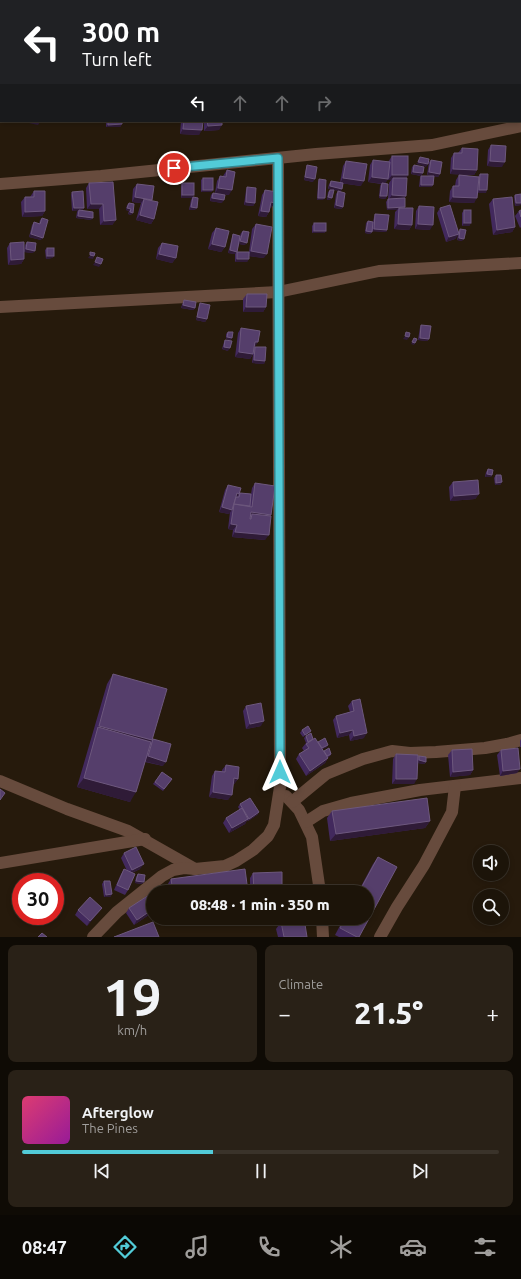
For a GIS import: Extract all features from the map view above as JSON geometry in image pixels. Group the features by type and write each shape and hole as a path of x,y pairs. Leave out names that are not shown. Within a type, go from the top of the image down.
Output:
{"street":[{"path":"0,184 432,144 521,126"},
{"path":"93,937 117,912 162,876 173,870 225,866 236,861 253,850 268,836 274,825 280,787 278,158"},
{"path":"0,307 278,292 380,271 521,263"},
{"path":"292,802 326,774 350,764 392,751 410,753 485,748 521,740"},
{"path":"306,822 323,811 351,803 420,790 521,778"},
{"path":"0,781 67,809 128,831 145,839 195,869"},
{"path":"380,937 424,865 452,812 454,786"},
{"path":"280,787 299,810 312,837 319,885"},
{"path":"0,863 145,839"},
{"path":"322,925 323,937"}],"building":[{"path":"108,122 122,122 122,124 108,125"},
{"path":"184,122 203,122 202,130 183,129"},
{"path":"207,122 222,122 222,125 208,126"},
{"path":"491,145 506,146 505,162 490,161"},
{"path":"462,148 478,149 477,170 453,169 454,153 462,153"},
{"path":"392,156 408,156 408,175 392,175"},
{"path":"420,157 429,159 428,164 418,162"},
{"path":"373,160 390,162 388,179 372,177"},
{"path":"431,160 442,162 440,174 429,172"},
{"path":"346,161 367,164 364,181 343,178"},
{"path":"307,165 317,167 315,179 305,177"},
{"path":"414,165 424,167 423,173 413,172"},
{"path":"227,170 235,172 232,190 218,188 220,176 226,177"},
{"path":"480,174 488,174 487,190 479,190"},
{"path":"459,175 479,177 477,198 453,197 453,186 459,186"},
{"path":"421,176 434,176 433,185 421,185"},
{"path":"203,178 213,178 213,190 203,190"},
{"path":"393,178 407,178 406,196 392,195"},
{"path":"319,179 326,180 325,198 318,198"},
{"path":"331,181 343,183 342,189 330,186"},
{"path":"113,182 116,220 104,221 103,204 91,204 89,183"},
{"path":"182,183 194,183 194,195 182,195"},
{"path":"382,183 388,184 387,196 380,196"},
{"path":"137,184 154,186 152,200 135,197"},
{"path":"247,187 256,188 255,203 246,202"},
{"path":"265,190 277,192 275,203 271,202 269,212 261,211"},
{"path":"330,190 334,190 332,198 328,197"},
{"path":"34,191 45,191 45,211 25,212 25,197 34,197"},
{"path":"83,191 84,208 74,208 72,192"},
{"path":"338,191 345,193 343,207 336,205"},
{"path":"213,193 225,195 224,200 212,198"},
{"path":"521,194 521,203 516,203 515,195"},
{"path":"193,197 198,198 197,208 191,207"},
{"path":"512,197 515,227 497,230 493,199"},
{"path":"405,198 405,207 388,208 388,199"},
{"path":"144,199 158,202 154,219 140,215"},
{"path":"129,203 134,204 133,213 130,212 131,209 127,208"},
{"path":"450,205 459,234 449,237 440,208"},
{"path":"419,206 434,207 433,225 418,224"},
{"path":"399,208 413,208 412,225 398,224"},
{"path":"79,210 93,212 93,218 78,216"},
{"path":"464,210 471,210 471,223 464,223"},
{"path":"375,214 389,215 387,230 374,229"},
{"path":"42,218 48,220 43,238 31,234 34,222 40,224"},
{"path":"368,221 373,222 372,232 366,231"},
{"path":"314,223 326,223 326,231 314,231"},
{"path":"256,224 272,227 267,254 251,251"},
{"path":"216,228 229,231 225,247 212,244"},
{"path":"460,229 466,230 464,239 459,238"},
{"path":"243,231 249,232 247,243 240,241"},
{"path":"233,234 240,236 237,252 230,250"},
{"path":"24,242 24,259 11,260 10,243"},
{"path":"27,242 36,243 35,251 26,249"},
{"path":"162,243 178,246 176,258 159,254"},
{"path":"47,248 54,248 54,256 47,256"},
{"path":"90,252 95,253 94,256 90,255"},
{"path":"237,252 249,252 249,259 237,259"},
{"path":"97,257 103,259 101,264 95,262"},
{"path":"247,294 267,294 266,307 246,307"},
{"path":"184,300 196,302 195,308 183,305"},
{"path":"200,303 210,305 207,319 197,317"},
{"path":"421,325 431,326 429,339 420,338"},
{"path":"241,328 260,331 258,342 255,342 253,354 239,352"},
{"path":"228,332 233,332 232,338 227,337"},
{"path":"406,332 410,333 409,337 405,336"},
{"path":"414,338 417,339 415,343 412,342"},
{"path":"225,340 232,341 230,348 224,347"},
{"path":"255,347 266,347 265,361 254,360"},
{"path":"488,469 493,470 492,475 487,474"},
{"path":"496,475 501,475 502,482 496,483"},
{"path":"478,480 479,494 454,496 453,482"},
{"path":"255,483 275,486 271,515 251,512 250,519 252,514 271,516 269,535 235,532 237,525 231,524 234,504 252,507"},
{"path":"228,485 241,488 239,494 237,493 232,510 222,507"},
{"path":"240,493 251,494 250,506 234,504 236,497 239,497"},
{"path":"113,674 167,689 152,740 99,726"},
{"path":"360,699 367,733 354,736 353,730 340,733 336,716 354,711 352,701"},
{"path":"261,703 264,721 250,724 246,706"},
{"path":"308,726 311,731 305,735 302,730"},
{"path":"98,727 151,742 136,792 84,778"},
{"path":"311,733 313,739 308,742 306,736"},
{"path":"315,738 328,758 310,771 299,754 309,748 306,744"},
{"path":"325,738 328,745 322,748 318,742"},
{"path":"153,739 171,744 166,762 148,756"},
{"path":"329,748 331,754 327,756 324,751"},
{"path":"518,748 520,769 503,771 501,750"},
{"path":"472,749 473,770 453,772 452,750"},
{"path":"396,754 418,755 417,779 396,779"},
{"path":"419,756 426,757 426,762 419,760"},
{"path":"226,765 239,767 238,779 234,778 232,795 213,792 215,771 225,772"},
{"path":"162,772 172,779 164,789 155,782"},
{"path":"0,789 5,793 0,800"},
{"path":"250,798 259,812 249,819 240,804"},
{"path":"427,798 430,821 336,834 332,811"},
{"path":"242,808 248,819 232,828 226,818"},
{"path":"136,847 144,864 132,870 124,853"},
{"path":"378,857 397,867 374,909 374,885 363,885"},
{"path":"124,869 135,874 128,890 117,885"},
{"path":"245,869 247,885 172,885 171,879"},
{"path":"282,872 282,885 254,885 253,873"},
{"path":"138,874 145,875 144,882 136,881"},
{"path":"104,881 110,881 112,894 106,895"},
{"path":"90,897 102,908 90,921 78,910"},
{"path":"146,897 146,914 137,920 129,908"},
{"path":"146,925 154,925 159,937 114,937"},
{"path":"282,925 305,925 307,937 284,937"},
{"path":"342,925 366,925 359,937 340,928"},
{"path":"42,933 47,937 38,937"}],"route":[{"path":"174,168 278,158 280,772"}]}
